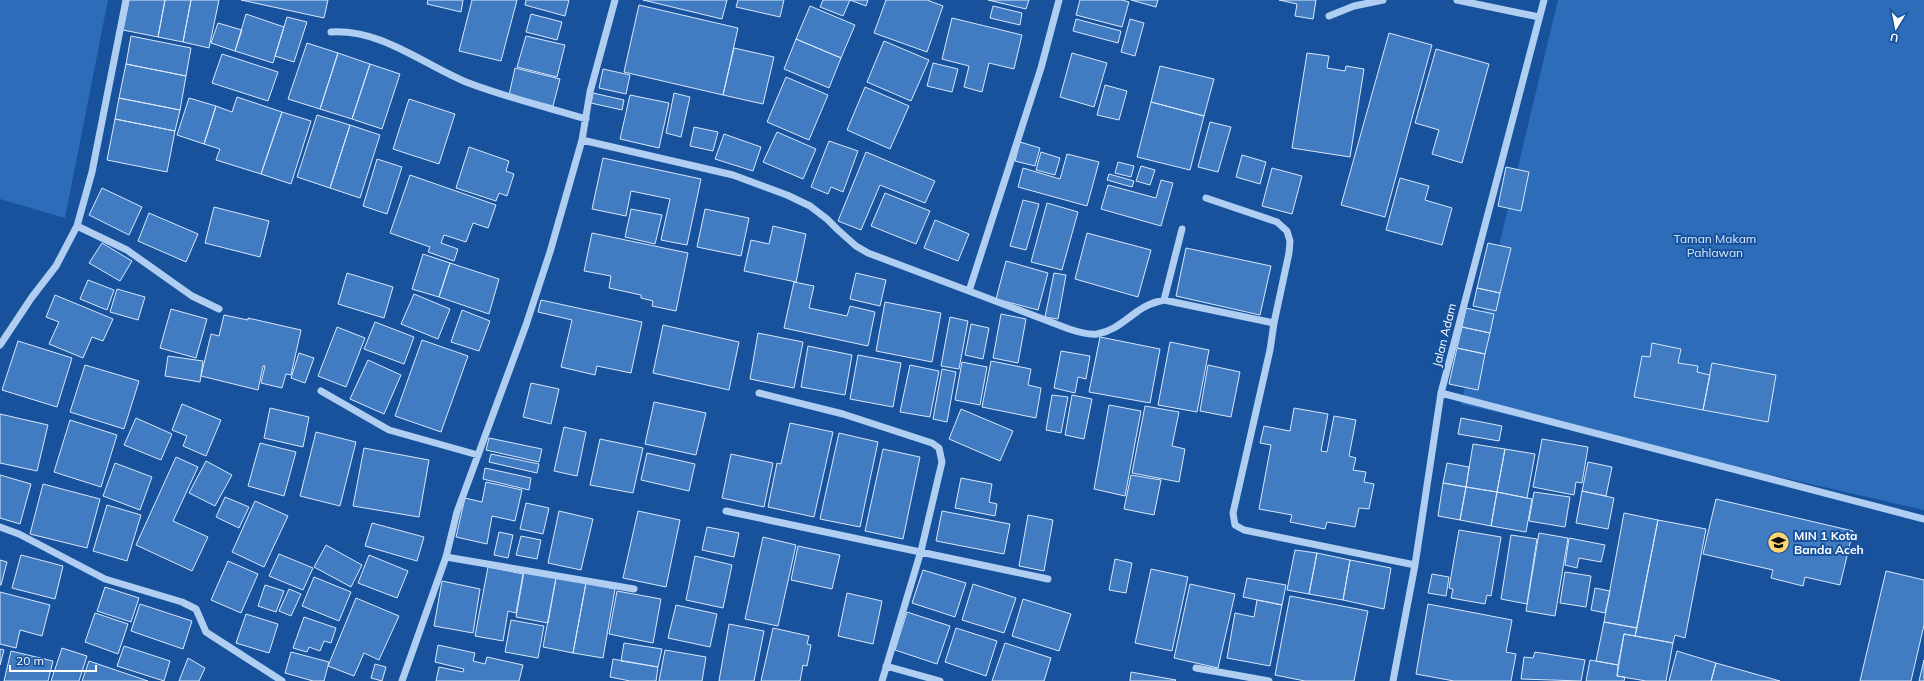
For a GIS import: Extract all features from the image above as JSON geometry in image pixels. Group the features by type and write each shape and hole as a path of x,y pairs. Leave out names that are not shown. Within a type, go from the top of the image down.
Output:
{"street":[{"path":"0,346 28,303 56,266 77,226 92,172 126,0"},
{"path":"402,681 446,557 458,512 526,325 550,252 582,140 590,92 616,0"},
{"path":"969,291 1041,68 1059,0"},
{"path":"1329,16 1354,6 1383,0"},
{"path":"1457,0 1539,17"},
{"name":"Jalan Adam","path":"1393,681 1415,565 1441,393 1544,0"},
{"path":"330,32 357,33 385,42 399,47 466,82 512,98 586,119"},
{"path":"582,140 733,176 787,195 810,206 827,218 856,246 868,253 1069,330 1096,334 1108,331 1139,310 1152,303 1164,300 1274,323"},
{"path":"1206,198 1277,222 1287,231 1290,240 1289,253 1274,323 1270,350 1233,513 1235,525 1244,530 1415,565"},
{"path":"77,226 127,250 168,281 192,296 218,309"},
{"path":"1164,300 1182,229"},
{"path":"321,391 389,430 478,455"},
{"path":"1441,393 1852,502 1924,519"},
{"path":"759,394 843,414 932,443 939,448 942,462 921,551 882,681"},
{"path":"726,511 1048,579"},
{"path":"0,527 19,534 105,579 182,602 196,609 206,632 282,681"},
{"path":"446,557 634,589"},
{"path":"886,666 940,681"},
{"path":"1196,668 1269,681"}],"green space":[{"path":"0,0 108,0 65,218 0,199"},
{"name":"Taman Makam Pahlawan","path":"1558,0 1924,0 1924,510 1461,404"}],"building":[{"path":"129,0 165,0 158,37 123,30"},
{"path":"165,0 191,0 183,42 158,37"},
{"path":"191,0 219,0 209,48 183,42"},
{"path":"241,0 328,0 324,18"},
{"path":"428,0 463,0 461,12 427,4"},
{"path":"472,0 517,0 501,61 459,51"},
{"path":"526,0 569,0 565,16 525,5"},
{"path":"643,0 727,0 722,19"},
{"path":"738,0 784,0 780,17 736,7"},
{"path":"823,0 850,0 843,16 820,7"},
{"path":"850,0 868,0 866,6"},
{"path":"886,0 927,0 943,6 927,52 874,33"},
{"path":"988,0 1029,0 1026,9"},
{"path":"1080,0 1122,0 1129,2 1122,27 1076,15"},
{"path":"1131,0 1158,0 1156,7"},
{"path":"1279,0 1316,0 1313,19 1295,16 1297,4"},
{"path":"639,5 738,28 723,95 624,72"},
{"path":"810,6 855,25 841,58 796,39"},
{"path":"993,6 1022,13 1020,25 990,18"},
{"path":"246,14 284,27 273,63 235,51"},
{"path":"531,14 562,22 557,40 526,32"},
{"path":"287,17 307,22 294,62 275,56"},
{"path":"952,18 1022,35 1014,69 989,63 982,92 964,87 969,66 942,59"},
{"path":"1076,19 1121,31 1118,43 1073,31"},
{"path":"1130,19 1144,23 1135,56 1121,52"},
{"path":"218,23 242,30 235,51 211,43"},
{"path":"1389,33 1432,45 1385,217 1341,205"},
{"path":"131,36 191,48 186,76 126,64"},
{"path":"526,36 565,45 557,77 517,67"},
{"path":"796,39 841,58 829,88 784,69"},
{"path":"884,41 929,60 911,101 867,82"},
{"path":"307,43 338,53 320,109 288,99"},
{"path":"734,48 774,57 763,104 723,95"},
{"path":"1436,49 1489,64 1462,163 1432,154 1439,130 1415,123"},
{"path":"338,53 370,64 352,119 320,109"},
{"path":"1072,53 1107,63 1094,107 1060,97"},
{"path":"1307,53 1329,56 1327,68 1345,71 1346,66 1364,69 1350,157 1292,148"},
{"path":"222,54 278,72 268,101 212,83"},
{"path":"933,63 958,69 952,92 927,86"},
{"path":"126,64 186,76 180,110 119,98"},
{"path":"370,64 400,74 382,129 352,119"},
{"path":"1160,66 1214,79 1204,116 1151,102"},
{"path":"515,68 560,79 553,106 509,95"},
{"path":"603,69 630,75 626,94 599,88"},
{"path":"786,77 828,95 809,140 767,122"},
{"path":"1105,85 1127,91 1119,120 1097,115"},
{"path":"865,87 909,106 890,149 847,130"},
{"path":"593,93 624,100 622,110 591,103"},
{"path":"674,93 690,97 681,137 666,133"},
{"path":"630,95 669,103 659,148 620,139"},
{"path":"237,97 282,112 261,174 216,160 220,149 204,144 216,106 232,112"},
{"path":"119,98 180,110 175,131 115,119"},
{"path":"189,98 216,106 204,144 177,135"},
{"path":"409,99 455,114 439,164 393,149"},
{"path":"1151,102 1204,116 1190,170 1137,157"},
{"path":"282,112 311,121 291,184 261,174"},
{"path":"317,115 350,125 330,188 297,177"},
{"path":"115,119 175,131 167,172 107,160"},
{"path":"1210,122 1231,127 1218,172 1198,167"},
{"path":"350,125 380,135 360,198 330,188"},
{"path":"694,127 718,132 713,151 690,146"},
{"path":"777,132 816,149 803,179 763,162"},
{"path":"724,134 761,147 753,171 715,159"},
{"path":"829,141 858,151 843,192 831,187 828,194 811,187"},
{"path":"1020,142 1040,148 1035,166 1015,161"},
{"path":"469,147 509,161 506,171 514,174 507,196 499,193 496,201 456,188"},
{"path":"866,152 935,181 925,203 880,185 861,230 838,221"},
{"path":"1041,152 1060,158 1055,175 1036,170"},
{"path":"1067,154 1099,162 1087,206 1018,187 1023,168 1060,179"},
{"path":"1242,155 1266,162 1260,184 1236,177"},
{"path":"603,158 701,179 687,245 661,240 670,199 631,191 626,216 592,209"},
{"path":"377,159 402,167 387,214 363,206"},
{"path":"1118,162 1134,166 1131,177 1115,173"},
{"path":"1141,166 1155,170 1150,185 1136,181"},
{"path":"1506,167 1529,172 1521,211 1498,206"},
{"path":"1272,168 1302,176 1292,214 1262,206"},
{"path":"1109,174 1134,181 1132,187 1107,180"},
{"path":"410,175 496,205 488,228 473,223 466,242 444,235 441,243 458,249 454,261 428,252 430,247 390,233"},
{"path":"1400,178 1429,186 1425,200 1452,208 1442,245 1386,230"},
{"path":"1161,180 1173,183 1161,226 1101,209 1108,185 1156,198"},
{"path":"102,188 142,207 129,235 89,215"},
{"path":"885,193 930,211 916,244 871,226"},
{"path":"1023,200 1039,204 1026,250 1010,246"},
{"path":"1047,203 1078,212 1062,270 1031,262"},
{"path":"214,207 269,221 260,257 205,243"},
{"path":"631,209 662,215 655,244 625,237"},
{"path":"705,209 749,218 741,256 697,247"},
{"path":"149,213 198,234 186,262 138,241"},
{"path":"935,220 969,234 958,261 924,248"},
{"path":"773,226 806,234 796,282 744,271 751,240 769,244"},
{"path":"592,233 688,253 676,311 652,306 653,301 641,298 641,295 609,288 611,276 584,271"},
{"path":"1087,233 1151,250 1138,297 1075,279"},
{"path":"102,243 132,261 120,281 89,263"},
{"path":"1488,243 1511,248 1500,293 1477,288"},
{"path":"1186,248 1271,266 1260,315 1176,296"},
{"path":"423,254 450,263 439,297 412,289"},
{"path":"1006,261 1048,273 1038,310 996,299"},
{"path":"450,263 499,279 489,314 439,297"},
{"path":"347,273 393,287 384,318 338,304"},
{"path":"856,273 886,280 880,306 850,299"},
{"path":"1054,273 1066,275 1058,319 1045,317"},
{"path":"88,280 114,290 107,310 80,299"},
{"path":"794,282 814,286 809,308 847,316 850,306 875,312 868,346 784,328"},
{"path":"1477,288 1500,293 1496,311 1473,306"},
{"path":"117,289 145,297 138,320 110,312"},
{"path":"414,294 450,309 438,339 401,324"},
{"path":"55,295 113,319 103,341 92,337 83,358 49,344 59,322 46,317"},
{"path":"541,300 642,322 631,373 597,366 595,375 561,367 572,320 538,312"},
{"path":"885,302 941,313 932,362 876,351"},
{"path":"1466,308 1494,314 1490,333 1462,327"},
{"path":"171,309 207,319 196,358 160,348"},
{"path":"462,310 490,321 479,351 451,342"},
{"path":"1001,314 1026,319 1018,363 993,358"},
{"path":"224,315 248,320 248,318 301,330 291,375 286,374 282,388 261,383 265,366 263,366 258,390 201,376 211,334 219,336"},
{"path":"950,317 968,321 959,369 941,366"},
{"path":"375,322 414,337 404,364 364,349"},
{"path":"971,324 989,328 983,359 965,355"},
{"path":"663,325 739,342 729,390 653,373"},
{"path":"337,327 365,338 346,387 318,376"},
{"path":"1462,327 1490,333 1485,354 1457,348"},
{"path":"758,333 803,342 794,388 750,379"},
{"path":"1100,337 1160,349 1150,403 1089,392"},
{"path":"422,340 468,356 441,432 395,416"},
{"path":"18,341 72,358 57,407 2,390"},
{"path":"1170,342 1209,350 1197,412 1158,405"},
{"path":"1652,343 1681,349 1678,363 1698,366 1697,372 1710,375 1703,410 1634,397 1642,356 1650,357"},
{"path":"808,346 852,355 845,395 801,387"},
{"path":"1457,348 1485,354 1478,390 1449,384"},
{"path":"1061,351 1090,356 1086,379 1078,377 1075,393 1054,388"},
{"path":"299,353 314,358 305,383 291,378"},
{"path":"858,355 901,363 893,407 850,399"},
{"path":"168,356 203,361 200,382 165,376"},
{"path":"368,360 401,375 384,414 350,399"},
{"path":"991,361 1031,369 1028,385 1041,388 1036,418 982,407"},
{"path":"962,362 987,367 980,405 955,400"},
{"path":"1712,363 1776,375 1768,422 1703,410"},
{"path":"85,365 139,381 124,429 70,412"},
{"path":"910,365 939,371 930,417 900,412"},
{"path":"1208,365 1240,372 1231,417 1200,411"},
{"path":"942,369 956,372 947,422 933,419"},
{"path":"531,383 559,389 551,424 523,417"},
{"path":"1052,395 1068,397 1061,433 1046,430"},
{"path":"1072,395 1092,399 1084,439 1065,435"},
{"path":"654,402 706,413 696,455 645,444"},
{"path":"182,404 221,420 206,456 183,446 187,436 172,430"},
{"path":"1109,405 1141,411 1125,496 1094,489"},
{"path":"1145,406 1179,412 1172,446 1185,449 1179,482 1132,473"},
{"path":"270,408 309,417 303,447 264,438"},
{"path":"1294,408 1328,414 1321,451 1327,452 1334,416 1356,420 1349,456 1356,458 1353,470 1366,472 1364,482 1374,484 1369,509 1359,508 1355,527 1327,522 1325,529 1290,522 1292,515 1259,509 1271,445 1260,443 1264,426 1290,431"},
{"path":"961,409 1013,431 1000,461 949,439"},
{"path":"0,414 48,425 37,471 0,463"},
{"path":"136,418 172,434 161,460 124,445"},
{"path":"1461,418 1502,426 1499,441 1458,434"},
{"path":"70,420 117,435 101,487 54,472"},
{"path":"790,423 833,432 814,517 768,507 777,463 781,464"},
{"path":"564,427 586,432 577,476 554,471"},
{"path":"316,432 356,442 340,506 300,496"},
{"path":"839,433 878,442 860,527 820,519"},
{"path":"489,438 542,449 539,462 486,450"},
{"path":"600,439 643,448 633,493 590,485"},
{"path":"1542,439 1588,447 1582,483 1576,482 1574,495 1533,487"},
{"path":"260,443 296,452 284,496 248,486"},
{"path":"1473,444 1505,449 1497,492 1466,487"},
{"path":"364,448 429,460 419,517 353,506"},
{"path":"883,449 920,457 903,539 865,531"},
{"path":"1505,449 1535,454 1527,498 1497,492"},
{"path":"647,453 695,464 689,491 641,480"},
{"path":"491,454 539,464 537,473 489,462"},
{"path":"731,454 773,463 764,507 722,498"},
{"path":"176,457 198,467 173,521 208,537 192,571 136,545"},
{"path":"206,461 232,475 215,506 189,493"},
{"path":"1588,462 1612,467 1606,496 1582,491"},
{"path":"115,463 152,477 140,510 103,496"},
{"path":"1447,463 1469,467 1466,487 1443,483"},
{"path":"485,468 531,478 529,490 483,479"},
{"path":"0,475 31,484 20,524 0,518"},
{"path":"1131,475 1161,480 1154,515 1124,509"},
{"path":"961,478 992,484 989,502 997,504 995,516 955,508"},
{"path":"486,482 522,490 515,521 492,516 487,544 456,537 465,498 482,502"},
{"path":"1443,483 1466,487 1460,520 1438,516"},
{"path":"43,484 100,499 87,548 30,534"},
{"path":"1466,487 1497,492 1491,526 1460,520"},
{"path":"1582,491 1614,498 1608,529 1576,523"},
{"path":"1497,492 1532,499 1526,532 1491,526"},
{"path":"1534,492 1570,497 1565,527 1529,521"},
{"path":"225,497 249,507 239,528 216,517"},
{"name":"MIN 1 Kota Banda Aceh","path":"1716,499 1853,531 1840,585 1805,577 1803,586 1771,578 1773,570 1703,554"},
{"path":"255,501 288,516 264,567 232,552"},
{"path":"526,503 549,508 543,534 520,529"},
{"path":"107,505 141,515 127,561 93,551"},
{"path":"559,511 593,519 581,570 548,563"},
{"path":"638,511 680,520 666,587 623,578"},
{"path":"942,511 1010,524 1004,554 936,541"},
{"path":"1624,513 1658,520 1637,628 1604,622"},
{"path":"1028,515 1053,520 1044,571 1019,566"},
{"path":"1658,520 1706,529 1685,638 1675,635 1673,643 1635,636"},
{"path":"372,523 424,537 417,561 365,546"},
{"path":"707,527 739,533 734,557 702,550"},
{"path":"1459,530 1501,537 1491,596 1487,595 1485,604 1451,598 1453,589 1449,588"},
{"path":"499,532 513,535 508,558 494,555"},
{"path":"1539,533 1568,538 1555,616 1526,611"},
{"path":"1511,535 1537,539 1527,604 1501,599"},
{"path":"521,536 541,540 537,559 516,555"},
{"path":"763,537 796,545 778,626 745,619"},
{"path":"1569,538 1605,545 1601,562 1579,558 1577,568 1565,565"},
{"path":"326,545 362,565 351,587 314,567"},
{"path":"798,546 840,555 832,589 791,580"},
{"path":"1295,550 1317,553 1309,594 1287,590"},
{"path":"1317,553 1350,560 1343,600 1309,594"},
{"path":"279,554 313,568 303,590 269,576"},
{"path":"21,555 63,566 55,599 12,588"},
{"path":"369,555 408,571 397,598 358,583"},
{"path":"695,556 732,565 723,608 686,600"},
{"path":"1115,559 1132,563 1126,593 1109,590"},
{"path":"0,560 7,562 1,585 0,585"},
{"path":"1350,560 1391,568 1384,609 1343,600"},
{"path":"228,561 258,574 241,613 211,600"},
{"path":"488,567 523,574 516,613 508,611 503,641 475,636"},
{"path":"1151,569 1188,577 1172,651 1135,643"},
{"path":"923,570 966,583 955,617 912,603"},
{"path":"1886,571 1924,580 1924,625 1911,681 1860,681"},
{"path":"524,572 556,578 548,623 516,617"},
{"path":"1565,572 1591,576 1586,607 1560,603"},
{"path":"1432,574 1449,577 1446,596 1428,593"},
{"path":"314,577 351,592 339,621 302,606"},
{"path":"556,578 586,583 573,653 543,647"},
{"path":"1247,578 1286,585 1282,605 1243,597"},
{"path":"442,581 480,589 473,633 434,626"},
{"path":"586,583 615,589 603,658 573,653"},
{"path":"973,584 1016,598 1004,633 962,620"},
{"path":"1190,584 1235,594 1218,668 1174,658"},
{"path":"265,585 284,591 276,612 258,606"},
{"path":"105,587 139,598 131,622 97,611"},
{"path":"1595,588 1610,591 1605,613 1591,610"},
{"path":"289,589 301,594 291,616 279,611"},
{"path":"617,591 661,599 653,643 609,634"},
{"path":"0,592 50,605 42,636 20,630 16,648 0,644"},
{"path":"847,593 882,601 873,644 838,636"},
{"path":"1290,596 1368,611 1354,681 1305,681 1275,675"},
{"path":"356,598 399,616 379,660 364,653 354,676 328,666"},
{"path":"1023,599 1071,614 1059,651 1012,636"},
{"path":"1257,600 1282,605 1270,666 1227,658 1235,613 1254,617"},
{"path":"140,604 192,621 183,649 131,631"},
{"path":"1428,604 1512,620 1506,652 1516,654 1511,681 1454,681 1416,674"},
{"path":"676,605 717,614 710,647 668,638"},
{"path":"907,612 950,626 937,664 895,650"},
{"path":"95,613 128,624 118,654 85,642"},
{"path":"246,614 278,624 269,653 236,643"},
{"path":"304,617 336,628 331,643 324,641 320,651 309,647 307,652 293,648"},
{"path":"511,620 544,626 538,658 505,652"},
{"path":"1604,622 1637,628 1635,636 1624,634 1618,665 1596,661"},
{"path":"729,624 764,631 754,681 719,681"},
{"path":"773,628 809,636 807,644 811,645 807,666 803,665 800,681 761,681"},
{"path":"956,628 997,641 986,676 945,662"},
{"path":"1624,634 1673,643 1666,681 1646,681 1617,676"},
{"path":"624,643 662,649 658,667 621,661"},
{"path":"1005,643 1051,658 1044,681 992,681"},
{"path":"438,645 475,653 473,661 485,664 487,657 523,665 519,681 436,681 439,667 463,672 464,669 435,662"},
{"path":"124,646 170,661 164,681 117,666"},
{"path":"62,648 87,656 79,681 51,681"},
{"path":"0,649 4,650 0,665"},
{"path":"665,650 706,657 702,681 659,681"},
{"path":"11,651 53,661 48,681 4,681"},
{"path":"1677,651 1716,663 1711,681 1669,681"},
{"path":"291,652 329,662 324,681 313,681 285,673"},
{"path":"1535,652 1585,660 1581,681 1521,679 1524,657 1533,658"},
{"path":"188,658 205,668 199,681 179,681"},
{"path":"613,659 658,667 656,681 630,681 610,677"},
{"path":"1590,660 1618,665 1617,676 1625,677 1624,681 1586,681"},
{"path":"1924,660 1924,681 1919,681"},
{"path":"89,661 148,681 82,681"},
{"path":"1716,663 1780,681 1711,681"},
{"path":"375,664 386,667 382,681 371,678"},
{"path":"1131,672 1176,680 1130,681"}],"place":[{"name":"MIN 1 Kota Banda Aceh","path":"1778,542"}]}
